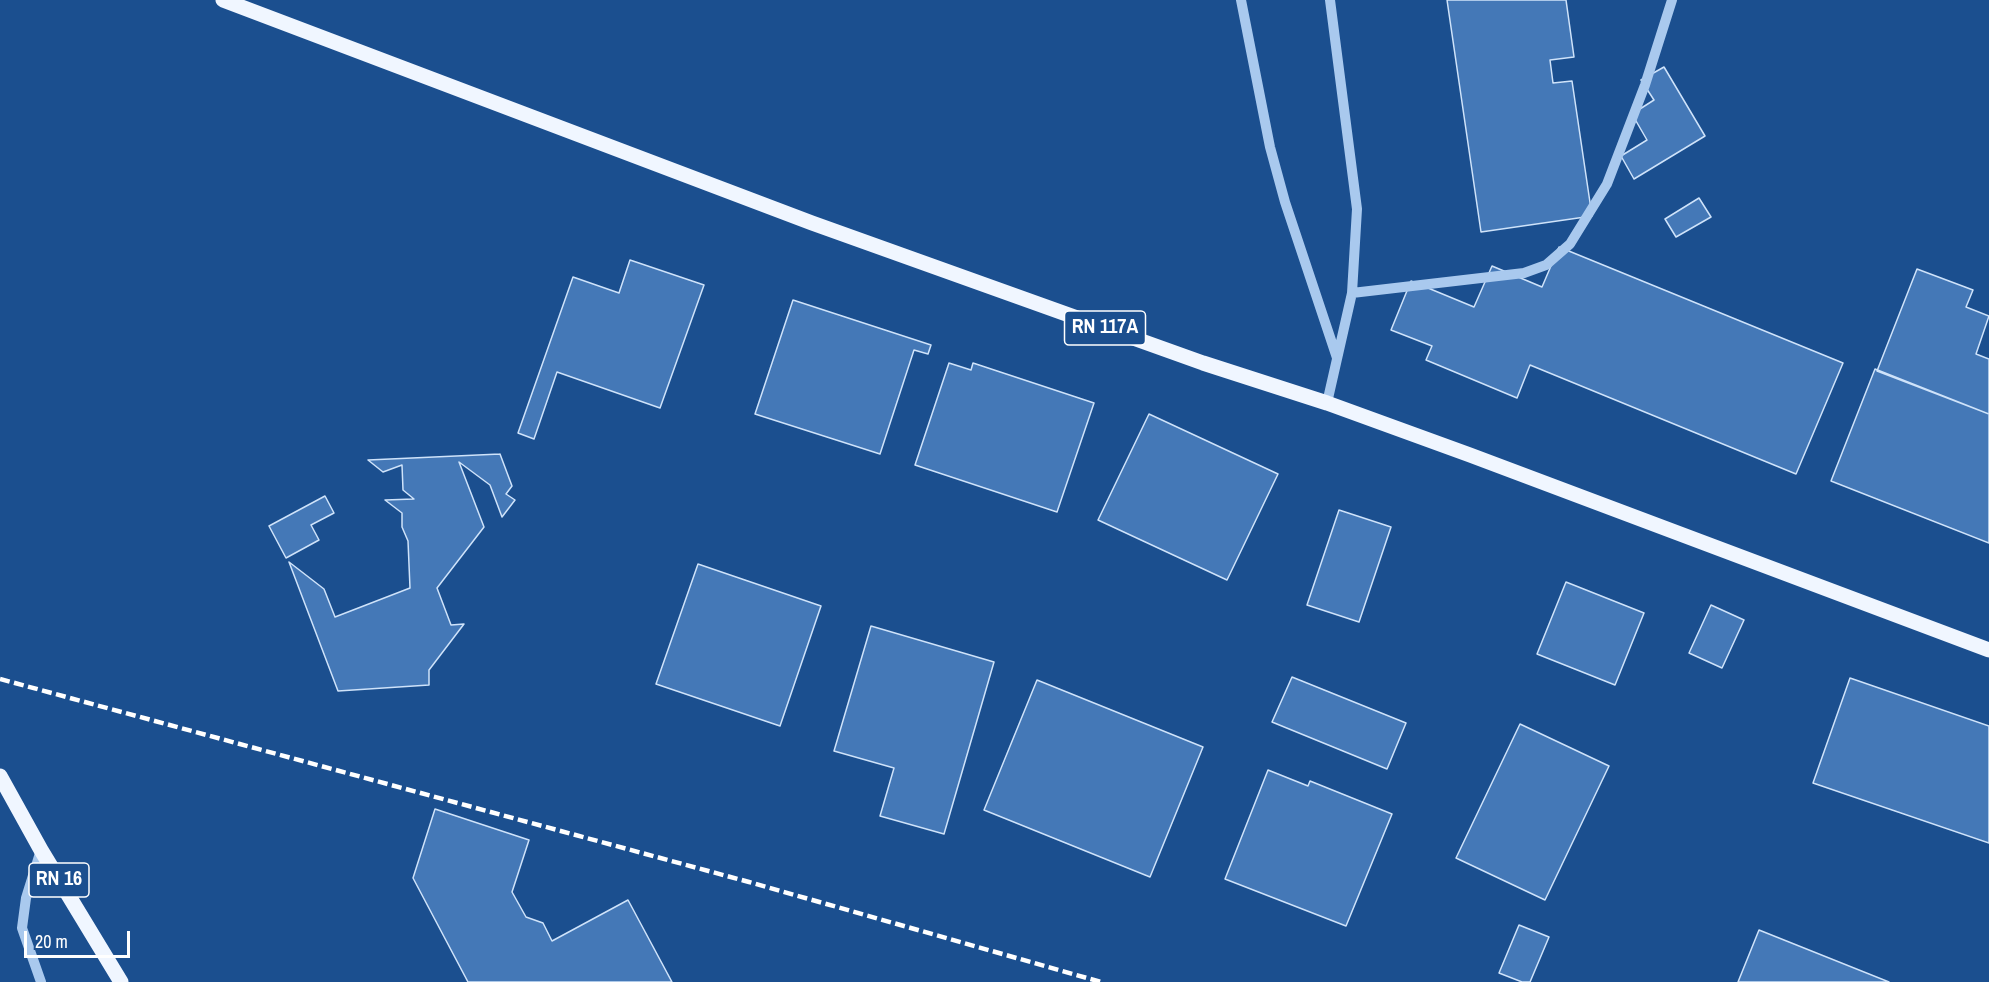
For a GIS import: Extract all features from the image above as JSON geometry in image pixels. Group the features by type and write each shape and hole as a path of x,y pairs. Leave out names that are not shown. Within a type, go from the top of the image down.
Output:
{"main road":[{"name":"RN 117A","path":"223,0 812,223 1203,363 1327,403 1989,650"},
{"name":"RN 16","path":"0,776 41,850 121,982"}],"street":[{"path":"1241,0 1270,147 1285,202 1337,358"},
{"path":"1327,403 1352,293 1357,209 1330,0"},
{"path":"1352,293 1524,273 1546,265 1570,244 1607,184 1645,85 1672,0"},
{"path":"41,850 26,898 22,928 41,982"}],"building":[{"path":"1447,0 1566,0 1574,57 1550,60 1553,83 1572,81 1592,216 1481,232"},
{"path":"1664,67 1705,136 1634,179 1621,156 1647,140 1632,114 1654,100 1641,80"},
{"path":"1699,198 1711,217 1676,237 1665,219"},
{"path":"1559,247 1843,363 1796,474 1530,365 1517,398 1426,360 1432,346 1391,330 1411,281 1474,307 1492,266 1542,287"},
{"path":"630,260 704,285 660,408 557,372 534,439 518,433 573,277 619,293"},
{"path":"1917,269 1973,290 1966,307 1989,316 1976,354 1989,359 1989,414 1877,371"},
{"path":"793,300 931,345 928,354 914,350 880,454 755,414"},
{"path":"949,363 971,370 973,363 1094,403 1057,512 915,465"},
{"path":"1875,369 1989,414 1989,543 1831,481"},
{"path":"1149,414 1278,474 1227,580 1098,520"},
{"path":"500,454 512,486 506,494 515,500 502,517 490,485 459,462 484,527 437,588 451,625 464,624 429,670 429,685 338,691 289,562 324,589 335,617 410,588 408,541 402,527 402,513 385,500 414,499 403,490 402,465 383,472 368,460"},
{"path":"325,496 334,513 311,525 319,540 286,558 269,526"},
{"path":"1339,510 1391,527 1359,622 1307,605"},
{"path":"698,564 821,606 780,726 656,684"},
{"path":"1566,582 1644,613 1615,685 1537,654"},
{"path":"1711,605 1744,620 1722,668 1689,653"},
{"path":"871,626 994,662 944,834 880,816 894,768 834,751"},
{"path":"1292,677 1406,723 1387,769 1272,722"},
{"path":"1850,678 1989,726 1989,843 1813,783"},
{"path":"1037,680 1203,747 1150,877 984,810"},
{"path":"1520,724 1609,766 1545,900 1456,858"},
{"path":"1268,770 1308,786 1310,781 1392,814 1346,926 1225,879"},
{"path":"435,809 529,840 512,892 526,917 543,923 552,941 628,900 672,982 468,982 413,878"},
{"path":"1519,925 1549,937 1530,982 1522,982 1499,973"},
{"path":"1759,930 1889,982 1738,982"}],"railway":[{"path":"0,679 749,882 1101,982"}]}
